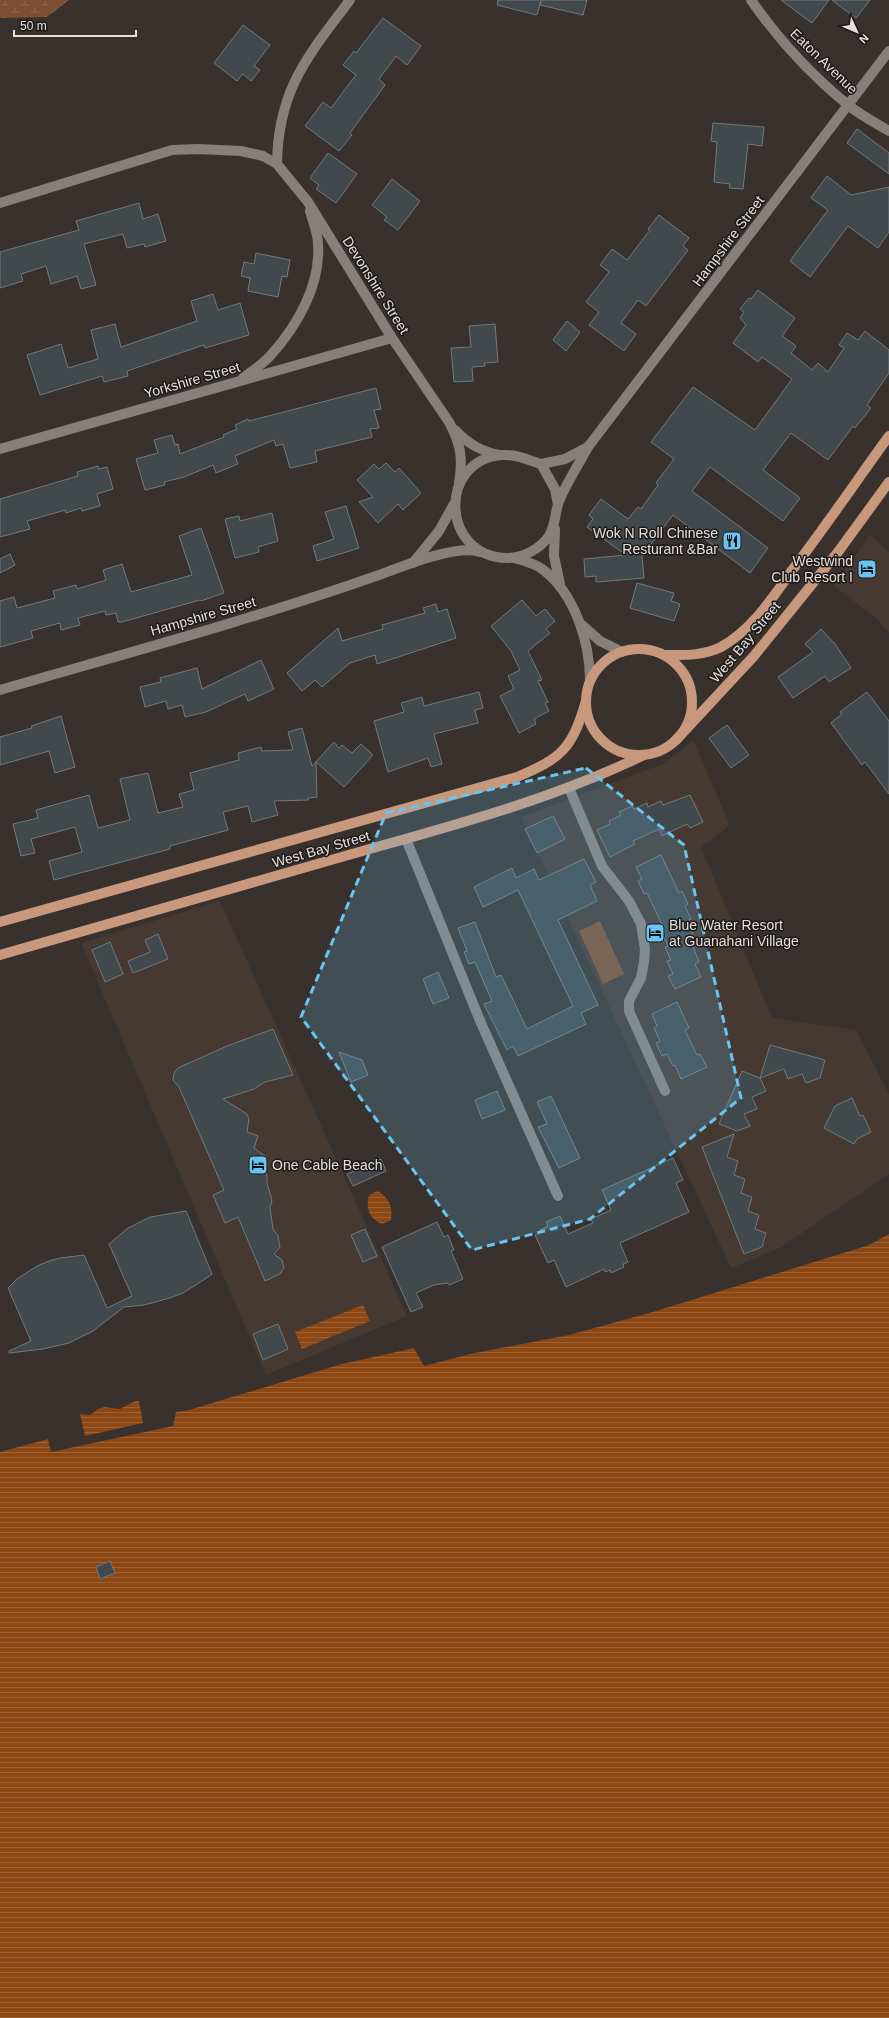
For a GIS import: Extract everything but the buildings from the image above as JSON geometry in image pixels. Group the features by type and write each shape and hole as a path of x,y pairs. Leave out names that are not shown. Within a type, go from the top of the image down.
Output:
{"main road":[{"name":"West Bay Street","path":"664,655 690,655 708,652 733,639 746,628 764,608 809,548 889,436"},
{"name":"West Bay Street","path":"676,740 754,656 838,552 889,482"},
{"path":"636,649 651,650 664,655 680,668 686,676 691,695 692,705 687,724 676,740 666,747 644,755 619,751 608,745 592,726 587,714 586,701 590,682 602,665 622,652 636,649"},
{"name":"West Bay Street","path":"0,922 517,777 556,758 564,750 575,734 586,701"},
{"name":"West Bay Street","path":"0,955 406,839 569,788 602,775 644,755"}],"street":[{"path":"277,164 277,143 292,84 308,56 350,0"},
{"name":"Eaton Avenue","path":"750,0 767,23 810,71 849,105 889,131"},
{"name":"Hampshire Street","path":"558,505 588,448 889,51"},
{"name":"Devonshire Street","path":"0,203 172,150 198,149 241,151 263,156 277,164 308,202 392,338 449,422 456,436 460,450 462,465 458,487"},
{"path":"240,381 270,356 289,333 305,305 316,275 318,244 308,202"},
{"name":"Yorkshire Street","path":"0,448 392,338"},
{"name":"Devonshire Street","path":"449,422 472,445 486,452 502,455"},
{"name":"Hampshire Street","path":"541,464 565,459 588,448"},
{"path":"562,590 554,556 558,505 555,489 541,464 515,456 502,455 489,458 477,464 466,474 458,487 455,502 456,517 461,531 469,543 490,556 514,558 528,562 542,568 553,578 562,590 582,625 588,653 590,682"},
{"path":"412,563 439,531 455,502"},
{"path":"514,558 536,548 548,536 556,521"},
{"name":"Hampshire Street","path":"0,690 301,602 412,563 473,550 490,556"},
{"path":"582,625 600,641 622,652"},
{"path":"569,788 602,866 629,900 641,924 645,948 644,962 641,978 629,1001 629,1011 665,1091"},
{"path":"406,839 481,1023 558,1196"}],"highlighted area":[{"path":"586,768 684,845 741,1098 590,1219 472,1250 301,1017 386,813"}],"shaded area":[{"name":"Westwind Club Resort I","path":"870,535 889,552 889,633 877,619 834,586"},
{"name":"Blue Water Resort at Guanahani Village","path":"693,740 730,825 701,847 772,1018 856,1030 889,1094 889,1174 780,1248 731,1268 521,817 663,764"},
{"name":"One Cable Beach","path":"220,901 407,1316 266,1375 81,943"},
{"path":"378,1191 385,1197 391,1207 391,1220 382,1224 374,1219 368,1209 369,1195"},
{"path":"889,1234 889,2018 0,2018 0,1452 48,1439 51,1452 173,1426 176,1412 189,1410 342,1364 414,1348 424,1366 470,1354 569,1335 656,1311 869,1245"},
{"path":"363,1305 370,1321 302,1349 295,1332"},
{"path":"135,1401 139,1401 143,1423 85,1436 80,1414 90,1415 98,1409 105,1407 120,1409"}],"green space":[{"path":"0,0 69,0 47,17 0,18"},
{"path":"600,921 624,974 603,984 579,931"}],"place":[{"name":"Wok N Roll Chinese Resturant &Bar","path":"732,541"},
{"name":"Westwind Club Resort I","path":"867,569"},
{"name":"Blue Water Resort at Guanahani Village","path":"655,933"},
{"name":"One Cable Beach","path":"258,1165"}]}
